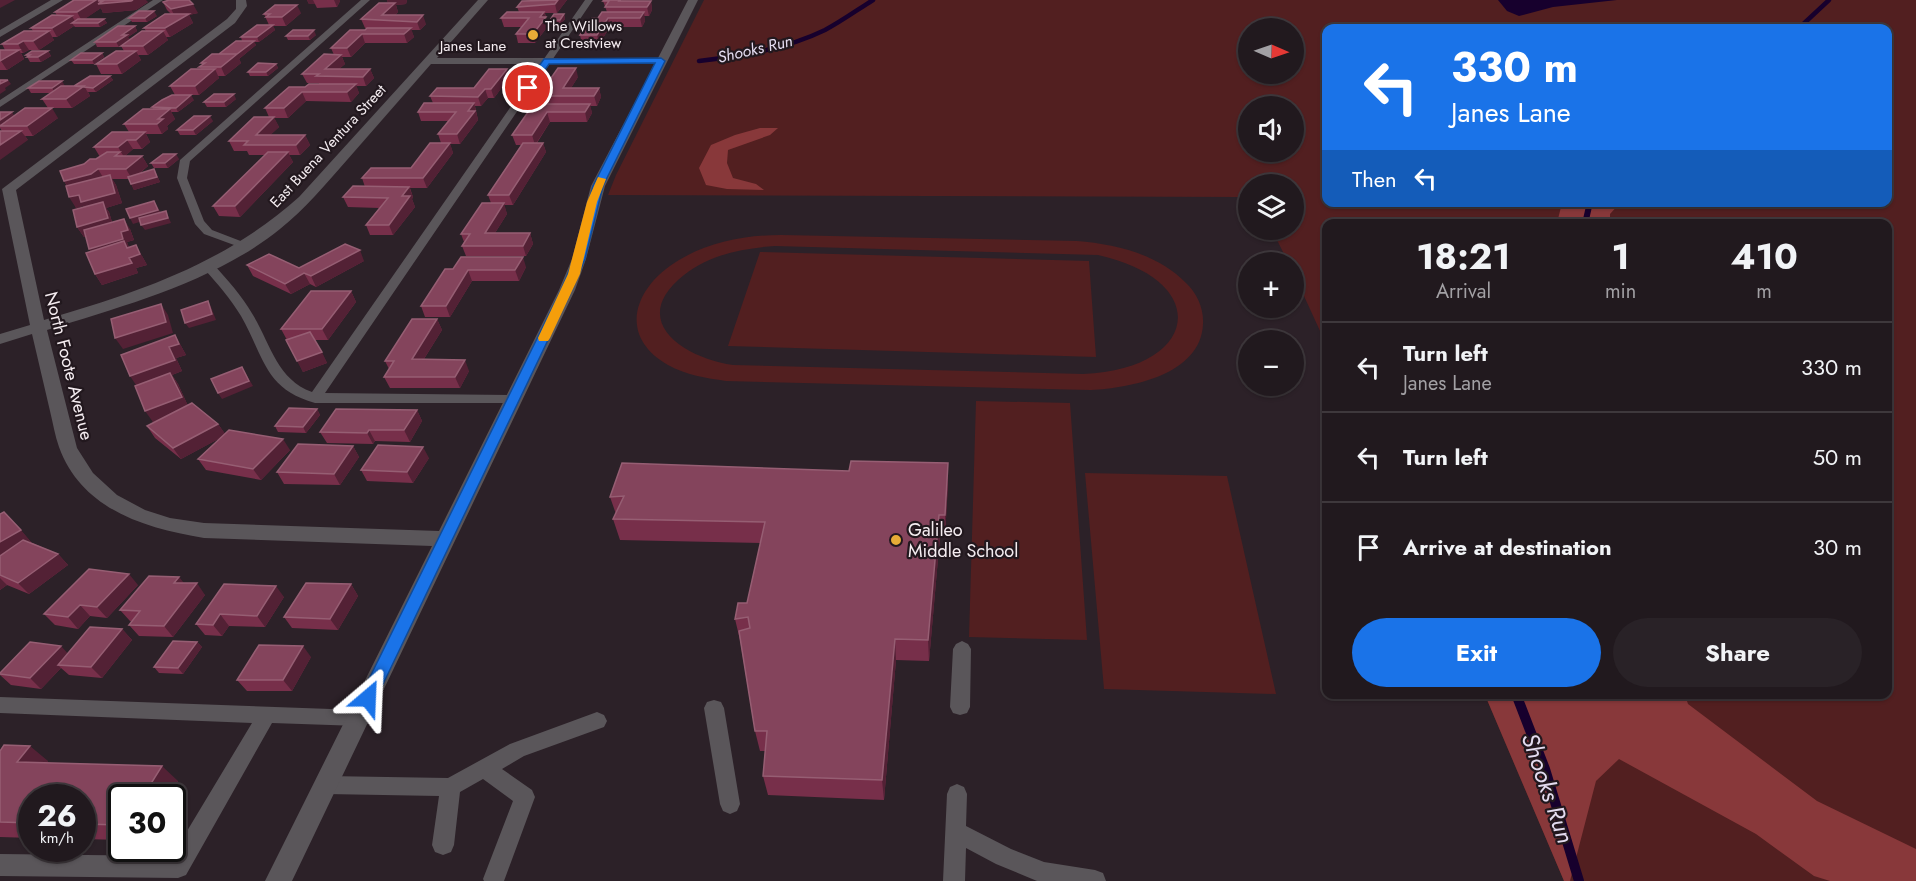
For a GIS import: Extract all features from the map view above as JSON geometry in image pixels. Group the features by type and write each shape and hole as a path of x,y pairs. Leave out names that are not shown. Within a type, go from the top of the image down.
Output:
{"street":[{"path":"0,34 58,0"},
{"name":"North Foote Avenue","path":"241,0 243,5 241,10 231,21 9,189 38,327 68,448 75,466 89,482 132,513 159,523 180,528 233,533 447,539"},
{"name":"East Buena Ventura Street","path":"0,339 165,285 245,246 293,212 483,0"},
{"path":"278,881 447,539 574,274 598,186 693,0"},
{"name":"Janes Lane","path":"429,61 661,61"}],"lane":[{"path":"0,104 159,0"},
{"path":"245,246 208,232 199,222 182,178 185,160 366,0"},
{"path":"315,398 589,0"},
{"path":"208,266 238,301 278,377 298,392 315,398 514,400"},
{"path":"960,707 962,649"},
{"path":"0,705 358,718"},
{"path":"714,708 730,804"},
{"path":"0,865 178,867 267,715"},
{"path":"326,784 450,787 518,750 597,721"},
{"path":"484,768 525,797 494,879"},
{"path":"443,845 450,787"},
{"path":"954,881 957,794"},
{"path":"955,831 1004,857 1044,873 1095,881"}],"shaded area":[{"path":"704,0 1916,0 1916,881 1564,881 1487,699 1892,699 1892,219 1322,219 1322,335 1304,296 1304,252 1283,252 1277,240 1304,240 1304,174 1238,174 1238,197 608,195"},
{"path":"1498,0 1617,0 1553,7 1519,16 1507,11"},
{"path":"760,128 778,128 770,135 728,150 727,163 733,178 756,184 764,190 727,189 706,185 699,168 711,145"},
{"path":"1561,207 1616,207 1610,214 1610,219 1558,219"},
{"path":"768,235 1077,241 1121,248 1149,258 1175,273 1190,287 1199,302 1203,324 1199,341 1190,356 1177,367 1143,382 1091,390 726,381 682,371 668,365 652,353 642,340 637,325 637,311 651,283 679,260 703,248 741,238","holes":["775,246 1098,255 1136,267 1161,284 1175,303 1178,323 1169,341 1150,357 1121,369 1083,374 733,365 715,361 681,346 669,335 661,322 660,307 667,292 684,275 704,262 751,249"]},
{"path":"760,252 1089,261 1096,357 728,346"},
{"path":"976,401 1070,403 1087,640 969,637"},
{"path":"1085,473 1227,476 1276,694 1104,689"},
{"path":"1487,699 1686,699 1688,704 1817,801 1916,849 1916,881 1830,881 1814,876 1756,834 1619,759 1596,781 1570,881 1564,881"}],"building":[{"path":"74,0 96,0 77,12 55,12"},
{"path":"133,0 98,4 103,1 98,1"},
{"path":"189,0 193,4 171,9 163,2"},
{"path":"558,0 555,4 517,7 522,1"},
{"path":"604,0 651,1 647,7 605,7 609,1"},
{"path":"379,3 395,3 382,15 423,15 417,22 361,19"},
{"path":"275,5 297,5 282,17 266,17 270,14 264,14"},
{"path":"139,11 154,11 145,18 129,18"},
{"path":"507,12 544,12 540,17 546,17 533,34 516,34 529,18 501,18"},
{"path":"602,12 644,12 640,18 608,18 597,35 580,35 592,18 598,18"},
{"path":"165,14 189,14 165,28 144,28"},
{"path":"554,14 564,14 560,20 550,20"},
{"path":"52,15 72,16 52,28 31,28"},
{"path":"78,19 104,19 98,23 72,23"},
{"path":"257,25 273,25 257,37 241,37"},
{"path":"118,26 135,26 116,42 95,42"},
{"path":"411,28 404,34 362,34 347,48 331,48 350,30"},
{"path":"293,30 314,30 308,36 286,36"},
{"path":"24,31 49,31 33,41 2,44"},
{"path":"142,31 163,31 143,46 121,46"},
{"path":"236,41 254,41 237,54 219,54"},
{"path":"0,50 19,50 0,61"},
{"path":"32,51 48,51 38,57 27,57 30,55 26,55"},
{"path":"116,51 136,51 117,64 96,64"},
{"path":"81,53 102,53 92,60 71,60"},
{"path":"212,54 237,54 221,67 199,67"},
{"path":"324,54 341,55 325,69 370,69 363,77 302,74"},
{"path":"258,63 276,64 266,72 248,72"},
{"path":"558,68 576,68 563,88 599,88 594,96 546,96 551,88 544,88"},
{"path":"191,69 215,69 195,86 170,86"},
{"path":"489,69 507,69 491,89 485,89 478,97 430,96 437,88 474,88"},
{"path":"90,76 110,76 93,88 74,86"},
{"path":"39,81 62,81 52,88 28,88"},
{"path":"309,84 356,84 347,92 302,92 284,108 265,108 289,87 305,87"},
{"path":"61,86 84,86 66,99 42,99"},
{"path":"214,94 234,94 224,102 204,102"},
{"path":"172,95 191,95 176,108 152,107 162,100"},
{"path":"424,103 474,103 468,111 475,111 457,134 438,134 456,112 418,112"},
{"path":"540,104 590,104 585,112 547,112 532,135 512,135 528,112 535,112"},
{"path":"25,108 52,108 27,126 0,126"},
{"path":"143,109 170,109 158,119 163,119 157,124 124,124"},
{"path":"0,112 12,112 0,120"},
{"path":"194,116 210,116 193,130 177,130"},
{"path":"254,117 274,117 256,135 305,135 296,145 244,145 248,141 229,141"},
{"path":"0,131 21,131 0,145"},
{"path":"112,132 145,132 136,140 127,140 118,147 94,147"},
{"path":"430,143 450,143 423,178 362,178 371,168 411,168"},
{"path":"523,143 543,143 509,195 488,195"},
{"path":"107,152 120,152 115,156 142,156 126,169 98,169 91,174 64,181 60,171 84,164"},
{"path":"268,152 288,152 235,206 213,206"},
{"path":"163,154 176,154 165,163 151,163"},
{"path":"154,169 157,177 131,184 128,177"},
{"path":"110,175 115,193 81,202 79,195 69,197 66,186"},
{"path":"353,186 409,187 402,196 410,196 389,225 366,225 388,198 343,197"},
{"path":"154,201 158,210 130,218 126,209"},
{"path":"103,202 108,218 77,227 73,210"},
{"path":"482,203 504,203 485,233 530,233 523,246 462,246 470,234 461,234"},
{"path":"166,211 168,218 141,225 139,218"},
{"path":"124,219 128,230 121,232 123,239 89,249 84,230"},
{"path":"124,241 127,248 136,245 140,254 129,258 132,263 95,274 86,253"},
{"path":"345,244 360,250 311,276 304,273 285,284 247,265 269,254 299,268"},
{"path":"461,257 523,257 515,270 468,270 446,306 421,306 445,269 453,269"},
{"path":"311,291 351,291 322,329 281,329"},
{"path":"208,301 212,314 185,323 181,310"},
{"path":"161,304 166,322 115,338 111,319"},
{"path":"412,319 437,319 412,359 465,360 455,377 384,377 394,361 385,361"},
{"path":"310,332 322,352 297,361 286,340"},
{"path":"175,335 179,344 169,347 175,360 130,376 121,355"},
{"path":"242,367 249,381 218,393 211,379"},
{"path":"170,373 182,397 145,411 135,386"},
{"path":"192,403 218,424 173,448 147,426"},
{"path":"289,408 317,409 303,427 275,426"},
{"path":"336,409 417,410 404,430 369,430 367,433 320,432"},
{"path":"229,430 283,439 253,469 198,459"},
{"path":"298,444 353,446 334,474 277,472"},
{"path":"378,445 423,447 407,472 361,470"},
{"path":"851,461 948,463 945,515 939,515 928,640 895,639 882,780 763,776 767,731 755,731 739,631 750,628 748,617 735,619 738,603 747,603 765,522 613,519 624,496 610,497 622,463 849,471"},
{"path":"4,512 21,530 0,542 0,514"},
{"path":"23,540 58,554 18,583 0,575 0,556"},
{"path":"89,569 129,574 97,607 80,605 68,617 44,614"},
{"path":"149,576 179,577 174,583 197,583 164,626 129,625 140,611 120,610"},
{"path":"306,583 351,584 330,619 284,617"},
{"path":"224,584 276,586 257,616 220,614 213,625 196,624"},
{"path":"90,627 122,629 91,667 58,665"},
{"path":"173,641 197,642 178,668 154,667"},
{"path":"30,642 61,646 30,678 0,674 0,673"},
{"path":"259,645 303,646 283,680 237,680"},
{"path":"4,745 30,746 17,762 162,766 151,784 108,784 108,825 96,824 96,784 18,784 18,823 0,822 0,751"}],"waterway":[{"name":"Shooks Run","path":"699,61 747,54 810,37 873,0"},
{"name":"Shooks Run","path":"1803,24 1829,0"},
{"name":"Shooks Run","path":"1586,219 1589,207"},
{"name":"Shooks Run","path":"1518,699 1545,769 1579,881"}],"slow traffic":[{"path":"544,338 574,274 592,202 601,179"}],"place":[{"name":"The Willows at Crestview","path":"533,35"},
{"name":"Galileo Middle School","path":"896,540"}],"route":[{"path":"368,698 567,290 579,259 598,186 661,61 546,61 528,88"}]}
